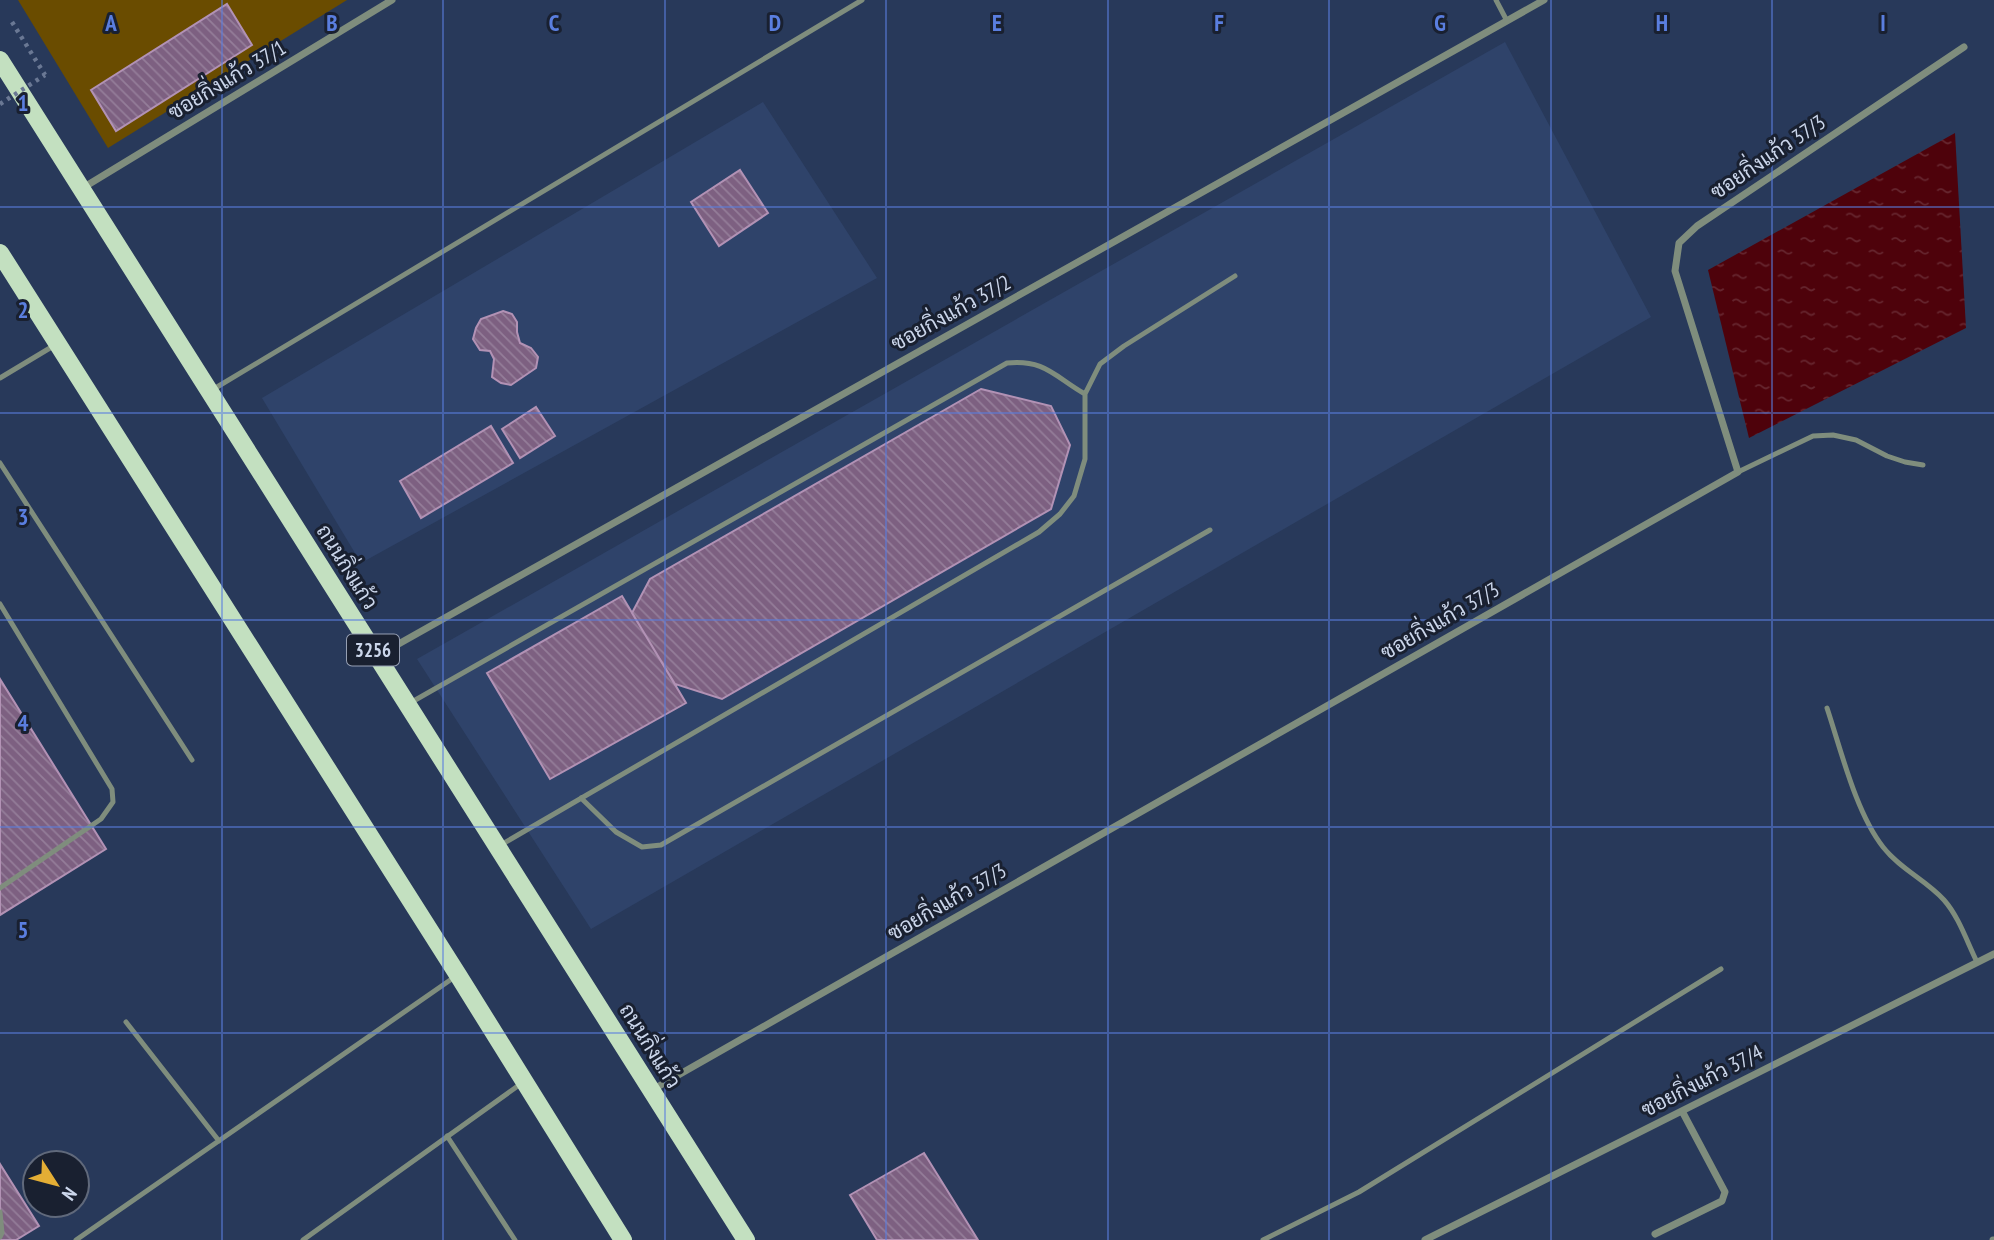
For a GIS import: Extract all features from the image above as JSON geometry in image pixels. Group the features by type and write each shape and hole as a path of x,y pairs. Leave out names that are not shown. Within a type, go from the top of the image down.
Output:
{"main road":[{"name":"ถนนกิ่งแก้ว","path":"0,60 746,1240"},
{"path":"0,253 623,1240"}],"street":[{"name":"ซอยกิ่งแก้ว 37/1","path":"80,190 392,0"},
{"name":"ซอยกิ่งแก้ว 37/2","path":"376,656 1544,0"},
{"name":"ซอยกิ่งแก้ว 37/3","path":"651,1090 1738,472 1675,271 1679,243 1697,226 1964,47"},
{"name":"ซอยกิ่งแก้ว 37/4","path":"1425,1240 1994,954"},
{"path":"1655,1234 1722,1201 1725,1192 1682,1111"}],"lane":[{"path":"209,391 862,0"},
{"path":"1496,0 1507,20"},
{"path":"497,846 1039,533 1060,514 1074,496 1085,459 1085,394 1100,364 1235,276"},
{"path":"0,378 58,344"},
{"path":"407,705 1007,363 1027,361 1045,367 1085,394"},
{"path":"1738,472 1813,436 1856,440 1887,456 1923,464"},
{"path":"0,463 192,760"},
{"path":"581,798 616,832 642,847 661,845 1210,530"},
{"path":"0,604 112,789 113,802 101,819 0,888"},
{"path":"1827,708 1864,814 1882,846 1901,867 1944,900 1958,921 1977,962"},
{"path":"1263,1240 1359,1192 1721,969"},
{"path":"76,1240 458,975"},
{"path":"126,1021 219,1141"},
{"path":"303,1240 524,1081"},
{"path":"447,1136 514,1240"},
{"path":"0,1212 0,1237"}],"path":[{"path":"0,104 46,75 12,22"}],"shaded area":[{"path":"18,0 347,0 108,148"},
{"path":"1505,42 1651,317 591,929 417,659"},
{"path":"763,102 877,278 361,563 262,398"}],"water":[{"path":"1955,133 1966,328 1749,438 1708,270"}],"building":[{"path":"227,4 252,45 116,131 91,90"},
{"path":"740,170 768,213 719,246 691,202"},
{"path":"503,311 512,314 517,322 520,343 531,348 538,357 536,368 511,385 492,377 494,359 490,351 480,350 473,339 481,319"},
{"path":"981,389 1051,406 1070,445 1051,509 722,699 675,684 632,613 650,579"},
{"path":"536,407 555,436 520,458 502,429"},
{"path":"491,426 513,463 421,518 400,481"},
{"path":"622,596 686,703 550,779 487,673"},
{"path":"0,679 106,849 0,915"},
{"path":"924,1153 978,1240 877,1240 850,1195"},
{"path":"0,1164 21,1197 21,1219 35,1219 39,1226 16,1240 0,1240"}]}
